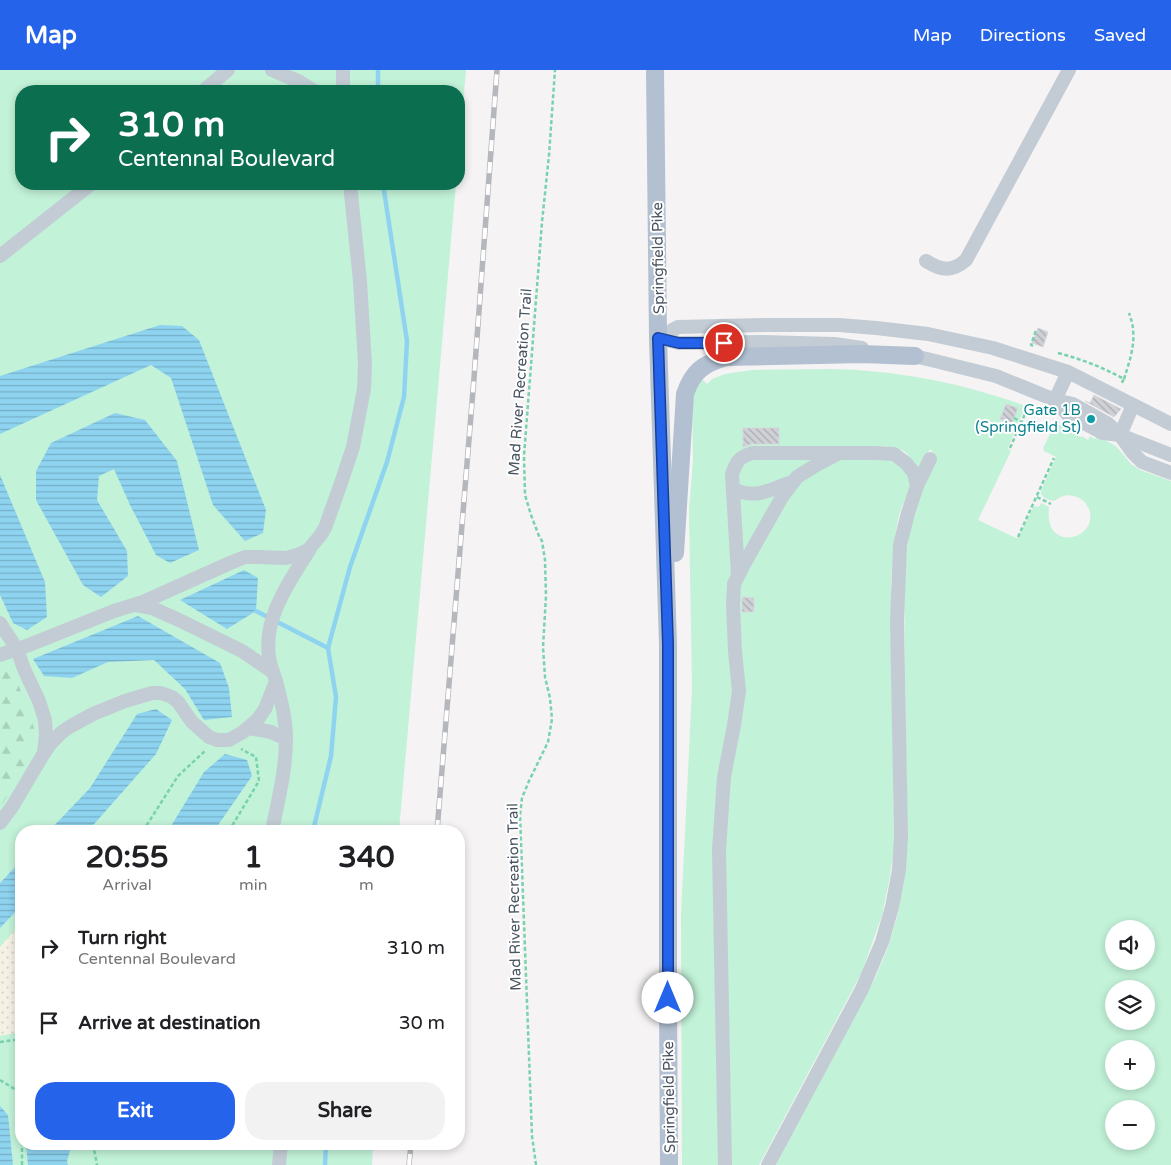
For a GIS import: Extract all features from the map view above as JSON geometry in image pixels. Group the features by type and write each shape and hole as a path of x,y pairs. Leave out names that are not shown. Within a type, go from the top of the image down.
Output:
{"main road":[{"name":"Springfield Pike","path":"655,70 658,338 668,644 669,1165"},
{"path":"668,644 685,394 689,382 694,375 704,366 726,357 862,354 915,356"}],"street":[{"path":"211,85 231,70"},
{"path":"272,70 304,85"},
{"path":"343,70 343,85"},
{"path":"926,261 942,269 960,265 966,260 1069,70"},
{"path":"0,256 83,190"},
{"path":"273,825 284,765 286,739 282,702 268,652 270,629 283,594 325,528 353,447 364,389 365,364 360,281 351,190"},
{"path":"658,338 678,327 763,325 839,325 928,334 993,348 1068,372 1171,424"},
{"path":"658,338 679,343 763,342 834,344 915,356 996,376 1056,400 1067,414 1102,433 1120,435 1171,455"},
{"path":"1056,400 1068,372"},
{"path":"1120,435 1133,405"},
{"path":"1120,435 1142,462 1171,473"},
{"path":"738,576 732,474 736,463 742,457 752,453 894,454 906,463 914,473 917,486"},
{"path":"725,1165 719,850 724,777 739,691 735,651 734,584 742,566 782,497 797,477 839,453"},
{"path":"768,1165 862,989 882,942 892,908 899,870 901,836 897,621 900,545 917,486 930,459"},
{"path":"733,489 750,494 766,492 794,481"},
{"path":"0,655 134,605 230,563 258,556 286,558 298,556 312,547"},
{"path":"134,605 152,608 242,651 274,676"},
{"path":"0,623 17,649 39,701 45,720 44,753"},
{"path":"0,823 52,743 62,732 92,714 152,692 161,693 172,697 178,702 192,722 209,737 217,740 229,740 249,728 258,719 265,709 274,676"},
{"path":"249,728 271,732 286,739"},
{"path":"279,1165 280,1150"}],"path":[{"name":"Mad River Recreation Trail","path":"536,1165 532,1117 520,815 522,798 548,742 552,719 545,676 543,647 546,596 545,560 542,541 531,515 526,495 524,456 549,155 554,70"},
{"path":"1124,379 1133,341 1130,313"},
{"path":"1010,448 1029,405"},
{"path":"1014,418 1021,422"},
{"path":"1018,537 1054,458"},
{"path":"1036,496 1051,504"},
{"path":"147,825 178,776 217,740 256,757 259,781 233,825"},
{"path":"0,1042 15,1040"},
{"path":"0,1080 15,1089"},
{"path":"22,1150 22,1165"},
{"path":"94,1150 97,1165"}],"green space":[{"path":"0,70 466,70 465,85 15,85 15,190 455,190 400,825 15,825 15,1150 373,1150 372,1165 0,1165"},
{"path":"829,369 879,372 953,384 1026,406 1012,431 1014,433 1008,448 1011,451 978,520 1016,538 1018,538 1034,506 1040,506 1041,503 1049,507 1049,522 1054,532 1062,536 1071,537 1080,534 1087,528 1090,520 1089,509 1081,499 1066,495 1054,501 1045,498 1041,493 1056,457 1044,451 1043,448 1057,423 1088,440 1090,436 1095,439 1097,436 1116,446 1131,464 1140,470 1171,481 1171,1165 776,1165 875,978 887,950 897,917 904,876 907,833 904,583 907,548 915,512 922,489 936,456 930,449 918,471 906,452 884,446 778,450 734,462 733,694 722,767 720,1165 682,1165 681,915 692,689 689,509 693,461 692,401 694,392 702,379 707,384 712,379 725,374 752,370"},
{"path":"822,455 739,565 736,482 739,466 751,458"},
{"path":"851,456 895,457 908,471 911,479 910,489 898,521 891,576 894,848 890,876 882,915 862,972 759,1165 729,1165 723,851 737,595 743,576 795,485 826,464"},
{"path":"11,664 35,731 22,775 0,807 0,667"}],"sand":[{"path":"15,931 15,1033 0,1036 0,947"}],"water":[{"path":"160,325 182,326 199,340 266,510 263,533 245,541 213,505 171,378 151,365 0,434 0,376"},
{"path":"115,413 145,420 177,461 199,550 170,563 156,555 114,469 99,476 97,500 127,551 128,576 101,597 83,585 36,500 36,471 51,443"},
{"path":"0,475 45,582 47,617 27,630 13,623 0,595"},
{"path":"244,570 258,578 256,611 227,629 180,600"},
{"path":"138,616 220,663 229,688 232,717 204,720 185,689 154,660 108,662 72,678 44,676 33,659"},
{"path":"156,709 172,720 156,754 93,825 55,825 90,788 137,714"},
{"path":"225,754 247,760 252,776 218,825 172,825 204,772"},
{"path":"15,867 15,912 0,928 0,883"},
{"path":"0,1106 8,1115 13,1165 0,1165"},
{"path":"27,1150 70,1150 67,1161 68,1165 28,1165"}],"building":[{"path":"1038,328 1048,332 1043,347 1032,343"},
{"path":"1094,395 1121,409 1114,417 1085,401 1090,403"},
{"path":"1006,404 1018,408 1012,423 1000,419"},
{"path":"743,428 779,428 779,444 752,444 743,447"},
{"path":"742,597 754,598 754,612 742,612"}],"waterway":[{"path":"378,70 378,85"},
{"path":"314,825 331,756 336,697 328,648 350,567 387,462 404,397 407,341 384,190"},
{"path":"256,611 328,648"},
{"path":"325,1165 326,1150"}],"railway":[{"path":"437,825 497,70"},
{"path":"409,1165 410,1150"}],"place":[{"name":"Gate 1B (Springfield St)","path":"1091,419"}],"route":[{"path":"668,998 668,644 658,338 679,343 724,343"}]}
